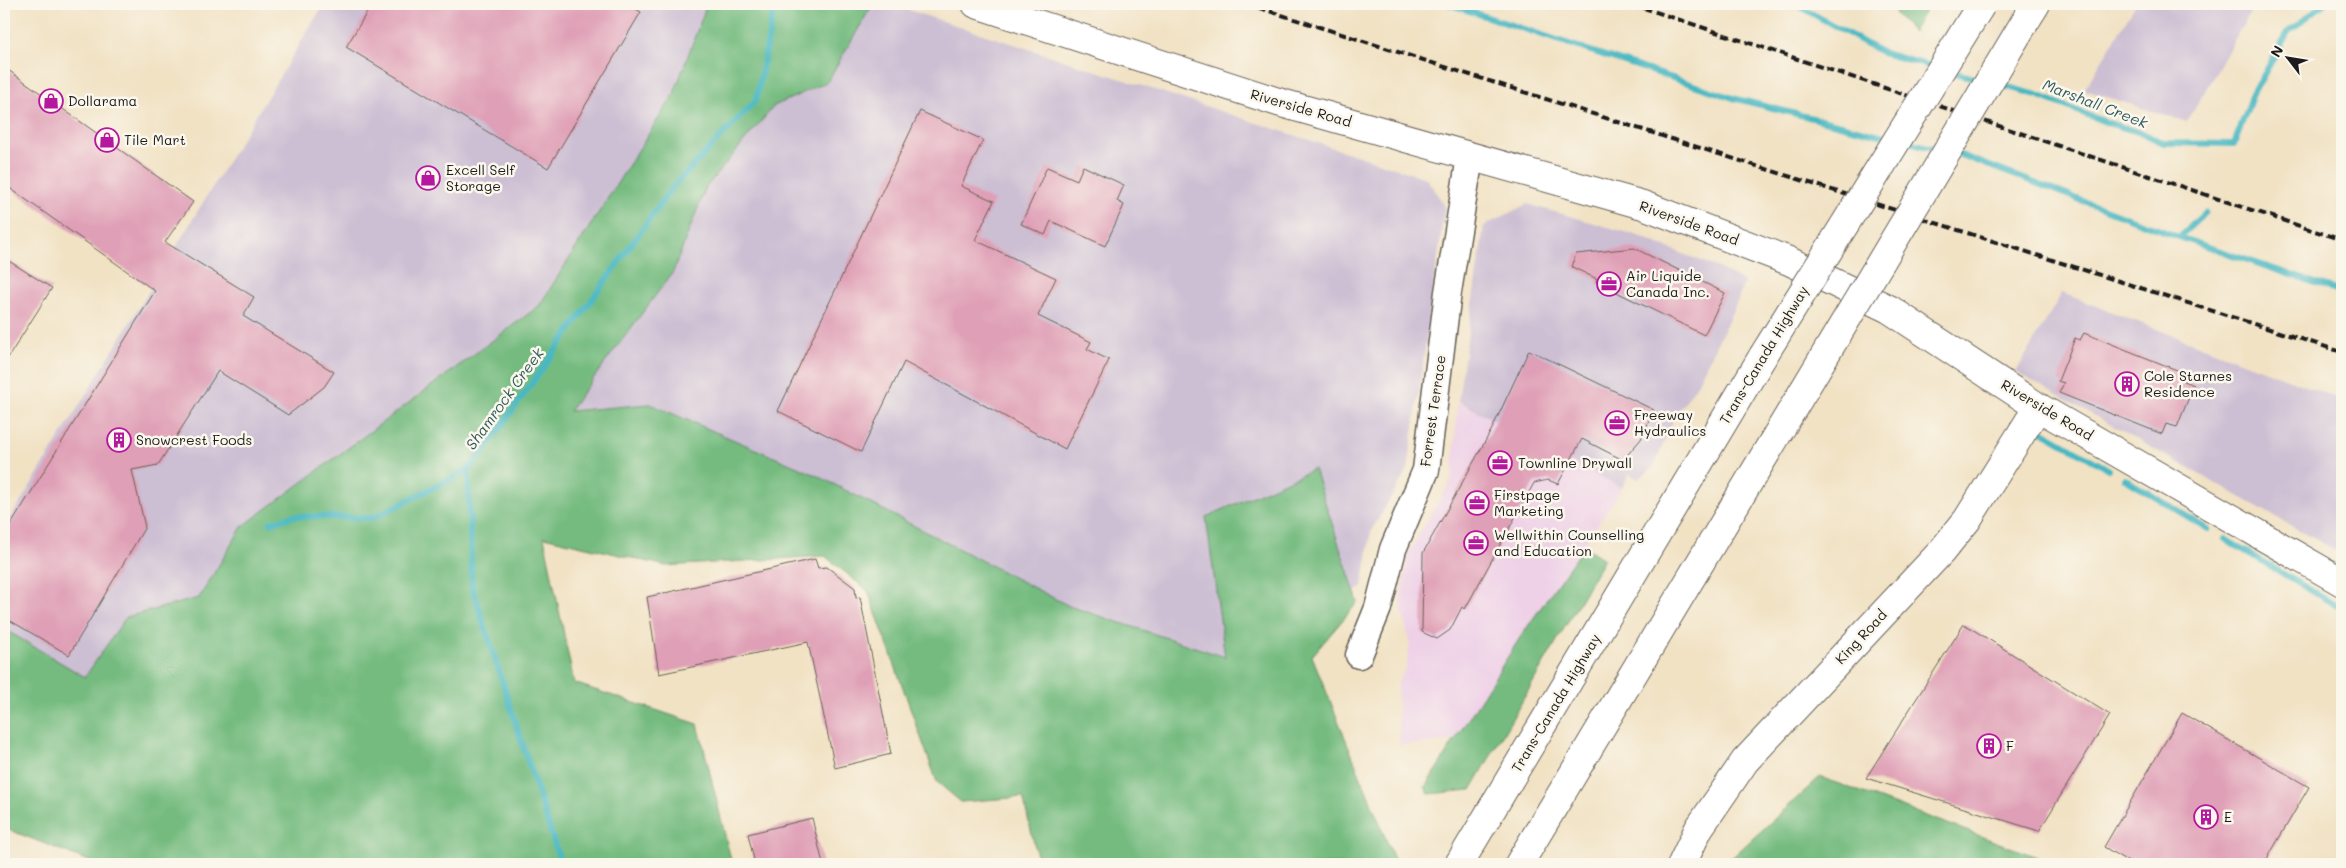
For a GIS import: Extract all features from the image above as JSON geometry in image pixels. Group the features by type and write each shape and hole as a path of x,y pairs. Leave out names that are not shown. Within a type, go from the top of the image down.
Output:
{"main road":[{"name":"Riverside Road","path":"976,4 1278,102 1643,205 1789,261 1889,309 2038,407 2342,582"},
{"name":"Trans-Canada Highway","path":"1459,864 1763,356 1981,4"},
{"path":"1519,864 2031,12"},
{"name":"King Road","path":"1682,864 1699,828 1746,761 1941,552 1967,520 2038,407"}],"street":[{"name":"Forrest Terrace","path":"1359,655 1378,608 1393,549 1426,470 1450,282 1470,157"}],"shaded area":[{"path":"324,4 707,4 673,96 539,306 242,527 199,598 126,617 85,678 4,629 4,529"},
{"path":"873,4 890,4 1426,178 1445,206 1408,469 1371,531 1362,588 1225,657 1069,606 816,475 650,404 568,412 673,272 706,187 774,106 827,82"},
{"path":"2136,4 2255,4 2187,122 2084,90"},
{"path":"1527,204 1636,235 1716,267 1744,282 1738,300 1696,386 1674,418 1654,467 1638,479 1629,474 1622,488 1458,401 1484,226"},
{"path":"2062,293 2342,400 2342,554 2016,372"},
{"path":"1458,401 1622,488 1453,741 1400,745 1397,684 1406,667 1410,644 1400,601 1408,553 1452,479"}],"green space":[{"path":"707,4 873,4 827,82 774,106 706,187 673,272 569,411 650,404 816,475 1069,606 1225,657 1206,517 1314,469 1358,602 1312,656 1396,864 1039,864 1023,797 961,802 937,782 868,591 825,556 666,566 544,537 574,683 698,724 732,864 97,864 4,828 4,629 85,677 126,617 199,598 242,527 539,306 673,96"},
{"path":"1899,4 1929,4 1913,32 1895,13"},
{"path":"1584,546 1604,559 1471,790 1429,794 1425,787 1521,636"},
{"path":"1820,777 2056,864 1725,864"}],"building":[{"path":"372,4 627,4 641,12 548,168 346,47"},
{"name":"Snowcrest Foods","path":"4,67 193,202 165,242 254,297 243,316 334,372 324,387 288,415 218,371 158,465 132,470 145,527 69,655 4,617 4,536 155,291 4,184"},
{"path":"920,111 983,140 961,186 994,201 975,240 1056,278 1038,316 1091,342 1087,349 1109,360 1065,449 904,362 861,452 778,411"},
{"path":"1083,166 1124,185 1117,201 1124,205 1105,246 1051,221 1045,235 1021,224 1047,167 1077,180"},
{"path":"1634,248 1725,293 1704,335 1596,282 1597,279 1572,267 1576,254"},
{"path":"4,258 52,288 4,364"},
{"name":"Cole Starnes Residence","path":"2084,333 2187,374 2183,381 2194,385 2177,427 2166,424 2162,434 2059,393 2064,383 2058,381 2075,338 2080,340"},
{"path":"1529,350 1654,410 1641,439 1623,460 1582,439 1558,484 1548,480 1534,483 1465,609 1462,607 1450,630 1437,639 1422,632 1423,553 1492,429"},
{"path":"815,559 818,568 827,567 855,588 856,598 860,597 891,754 835,768 808,642 659,674 647,597"},
{"name":"F","path":"1964,624 2110,715 2039,831 1866,778"},
{"name":"E","path":"2182,713 2309,787 2264,864 2132,864 2104,847"},
{"path":"812,818 823,864 755,864 748,834"}],"waterway":[{"name":"Shamrock Creek","path":"270,523 294,516 373,518 468,470 671,189 756,100 775,4"},
{"path":"1448,4 1733,98 1892,138"},
{"name":"Marshall Creek","path":"1795,4 1883,53 1934,67"},
{"name":"Marshall Creek","path":"1997,84 2037,95 2108,123 2142,133 2164,143 2234,144 2253,94 2288,32 2324,4"},
{"name":"Marshall Creek","path":"1948,71 1982,80"},
{"path":"1904,141 1941,150"},
{"path":"1955,153 2179,237 2206,212"},
{"path":"2179,237 2342,292"},
{"path":"2038,429 2108,469"},
{"name":"Shamrock Creek","path":"468,470 472,587 561,864"},
{"path":"2125,479 2208,529"},
{"path":"2225,539 2342,609"}],"railway":[{"path":"1247,4 2342,352"},
{"path":"1632,4 2342,240"}],"place":[{"name":"Dollarama","path":"51,101"},
{"name":"Tile Mart","path":"107,140"},
{"name":"Excell Self Storage","path":"428,178"},
{"name":"Air Liquide Canada Inc.","path":"1609,284"},
{"name":"Cole Starnes Residence","path":"2127,384"},
{"name":"Freeway Hydraulics","path":"1617,423"},
{"name":"Snowcrest Foods","path":"119,440"},
{"name":"Townline Drywall","path":"1500,463"},
{"name":"Firstpage Marketing","path":"1477,503"},
{"name":"Wellwithin Counselling and Education","path":"1476,543"},
{"name":"F","path":"1989,746"},
{"name":"E","path":"2206,817"}]}
